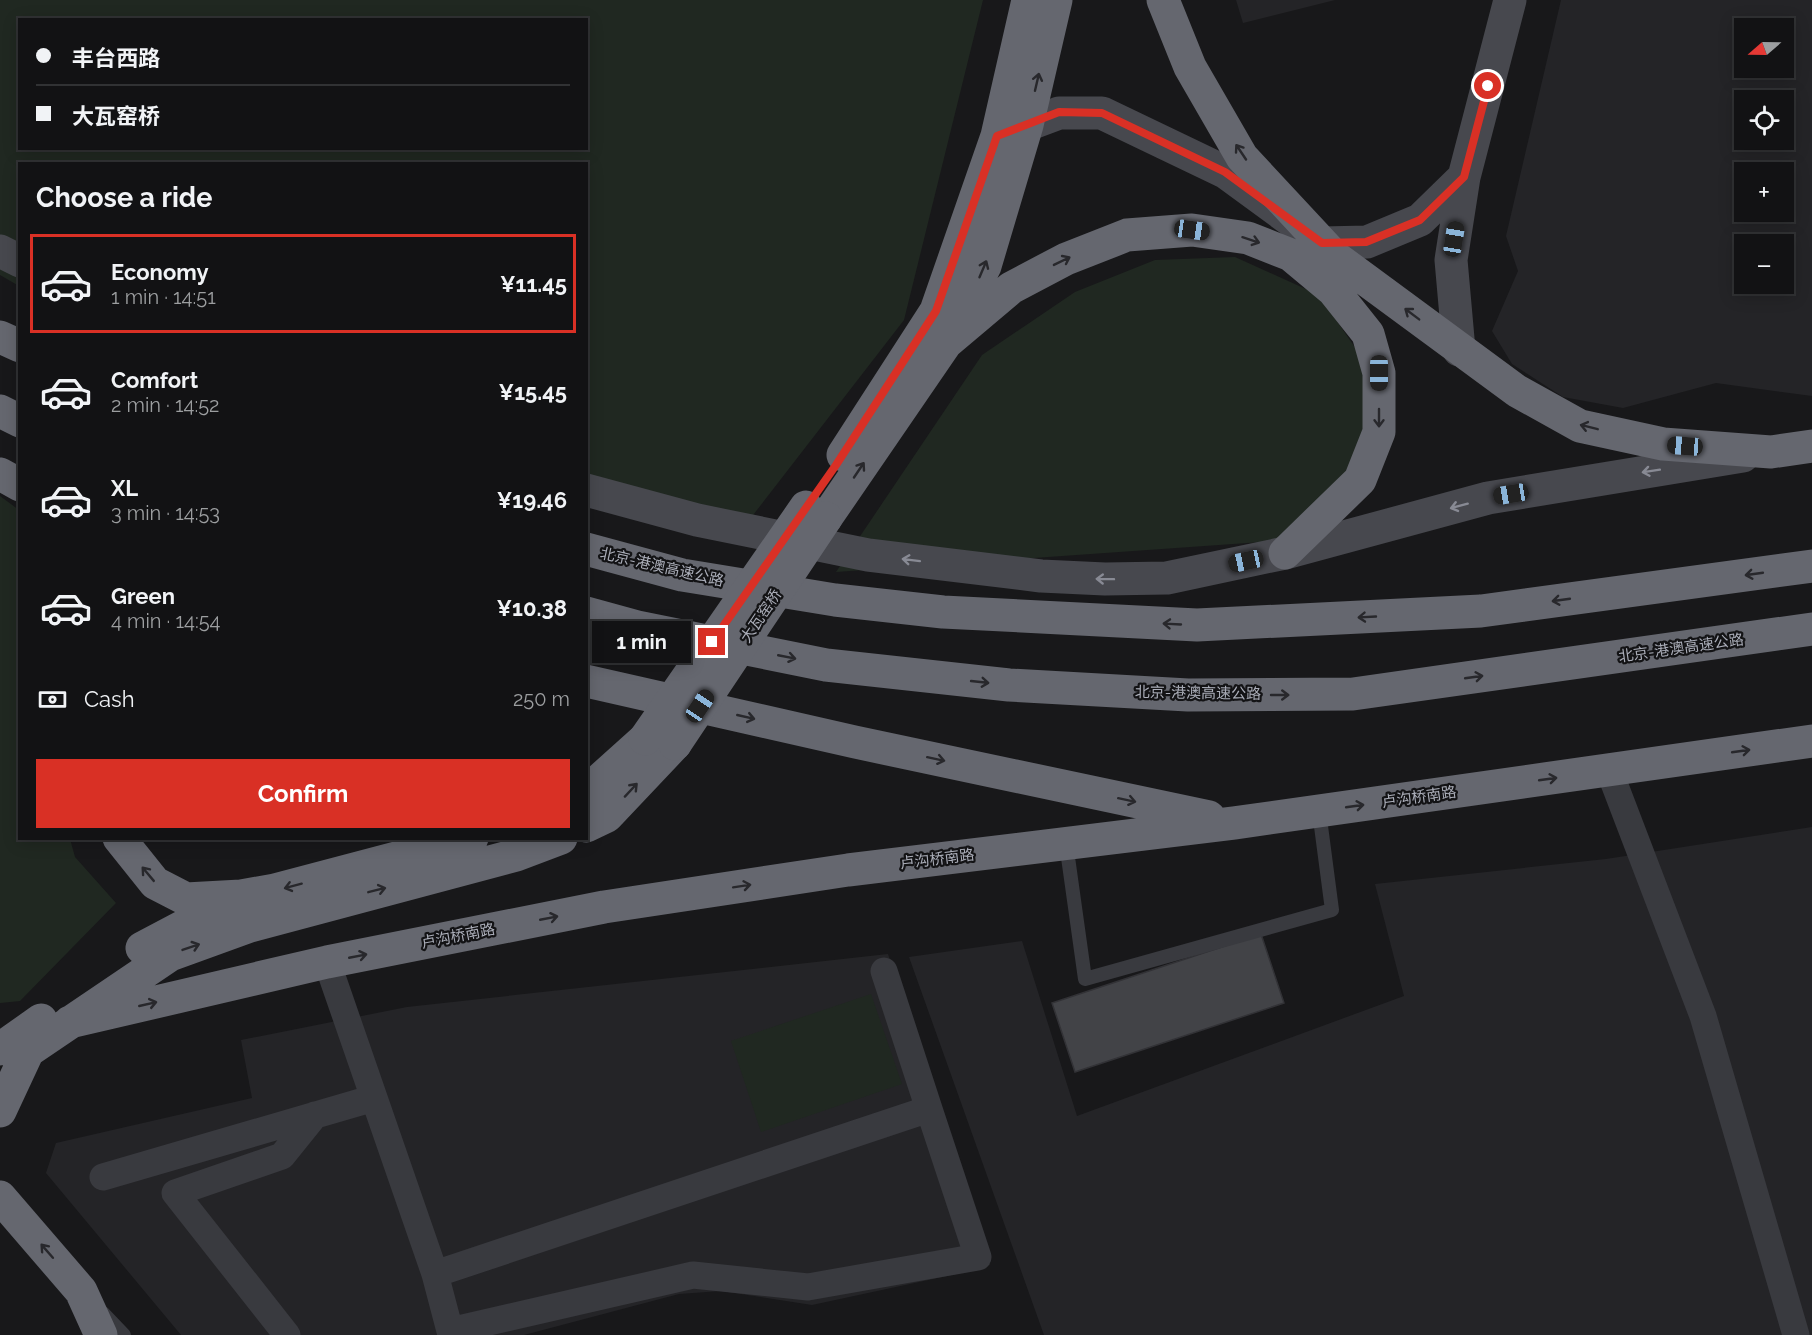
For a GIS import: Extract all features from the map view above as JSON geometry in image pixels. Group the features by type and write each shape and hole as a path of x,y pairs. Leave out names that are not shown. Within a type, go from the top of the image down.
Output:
{"highway":[{"path":"816,513 936,311 997,136 1028,0"},
{"path":"816,513 946,343 985,266 1027,125 1056,0"},
{"path":"1163,0 1190,67 1242,157 1335,257 1517,392 1580,426 1664,444 1771,452 1812,446"},
{"path":"946,343 1011,288 1066,259 1126,235 1192,230 1248,238 1291,255 1333,290 1368,334 1379,373 1379,432 1360,480 1285,553"},
{"path":"0,337 18,345"},
{"path":"0,411 18,420"},
{"path":"0,474 18,484"},
{"name":"大瓦窑桥","path":"660,742 816,513"},
{"name":"北京-港澳高速公路","path":"588,550 682,575 835,600 943,612 1197,625 1481,611 1812,566"},
{"name":"北京-港澳高速公路","path":"588,614 637,627 826,665 1009,686 1188,695 1353,694 1812,629"},
{"path":"588,681 855,742 1234,823"},
{"name":"卢沟桥南路","path":"70,1022 327,962 604,907 848,870 1234,823 1812,741"},
{"path":"588,791 660,742"},
{"path":"588,825 607,816 660,742"},
{"path":"121,840 155,883 186,899 241,896 275,890 464,840"},
{"path":"14,1050 70,1022 170,955 260,923 516,855 556,840"},
{"path":"0,1111 14,1050 152,941 241,896"},
{"path":"0,1175 6,1204 81,1291 101,1335"}],"street":[{"path":"1459,350 1451,260 1464,177 1510,0"},
{"path":"997,136 1059,112 1102,113 1225,172 1322,243 1366,242 1420,220 1464,177"},
{"path":"0,251 18,260"},
{"path":"588,491 697,520 868,555 1041,576 1104,579 1167,578 1285,553 1488,498 1771,452"},
{"path":"1609,770 1703,1016 1796,1335"},
{"path":"327,962 435,1274 449,1333 693,1275 808,1287 978,1257 884,971"},
{"path":"103,1178 374,1098"},
{"path":"435,1274 928,1110"},
{"path":"287,1335 175,1193 282,1156 315,1115"}],"lane":[{"path":"1066,843 1085,979 1332,910 1318,811"},
{"path":"81,1291 124,1335"}],"shaded area":[{"path":"0,0 983,0 904,320 733,541 588,501 588,162 18,162 18,285 0,275"},
{"path":"1236,0 1335,0 1243,23"},
{"path":"1561,0 1812,0 1812,396 1716,383 1623,408 1563,397 1512,364 1492,331 1518,271 1506,236"},
{"path":"1235,257 1319,295 1365,362 1371,412 1355,467 1274,541 836,572 982,355 1075,292 1155,260"},
{"path":"0,496 18,509 18,840 70,840 75,857 116,903 20,1001 0,1003"},
{"path":"1812,827 1812,1335 1044,1335 909,957 1022,941 1077,1116 1404,996 1375,884 1606,859"},
{"path":"888,954 990,1265 975,1270 812,1305 721,1291 679,1294 524,1335 181,1335 46,1173 56,1143 252,1098 241,1040 407,1007"},
{"path":"871,994 902,1084 761,1132 731,1041"}],"building":[{"path":"1261,934 1284,1003 1075,1072 1052,1003"}],"route":[{"path":"712,642 836,465 936,311 997,136 1059,112 1102,113 1225,172 1322,243 1366,242 1420,220 1464,177 1488,86"}]}
